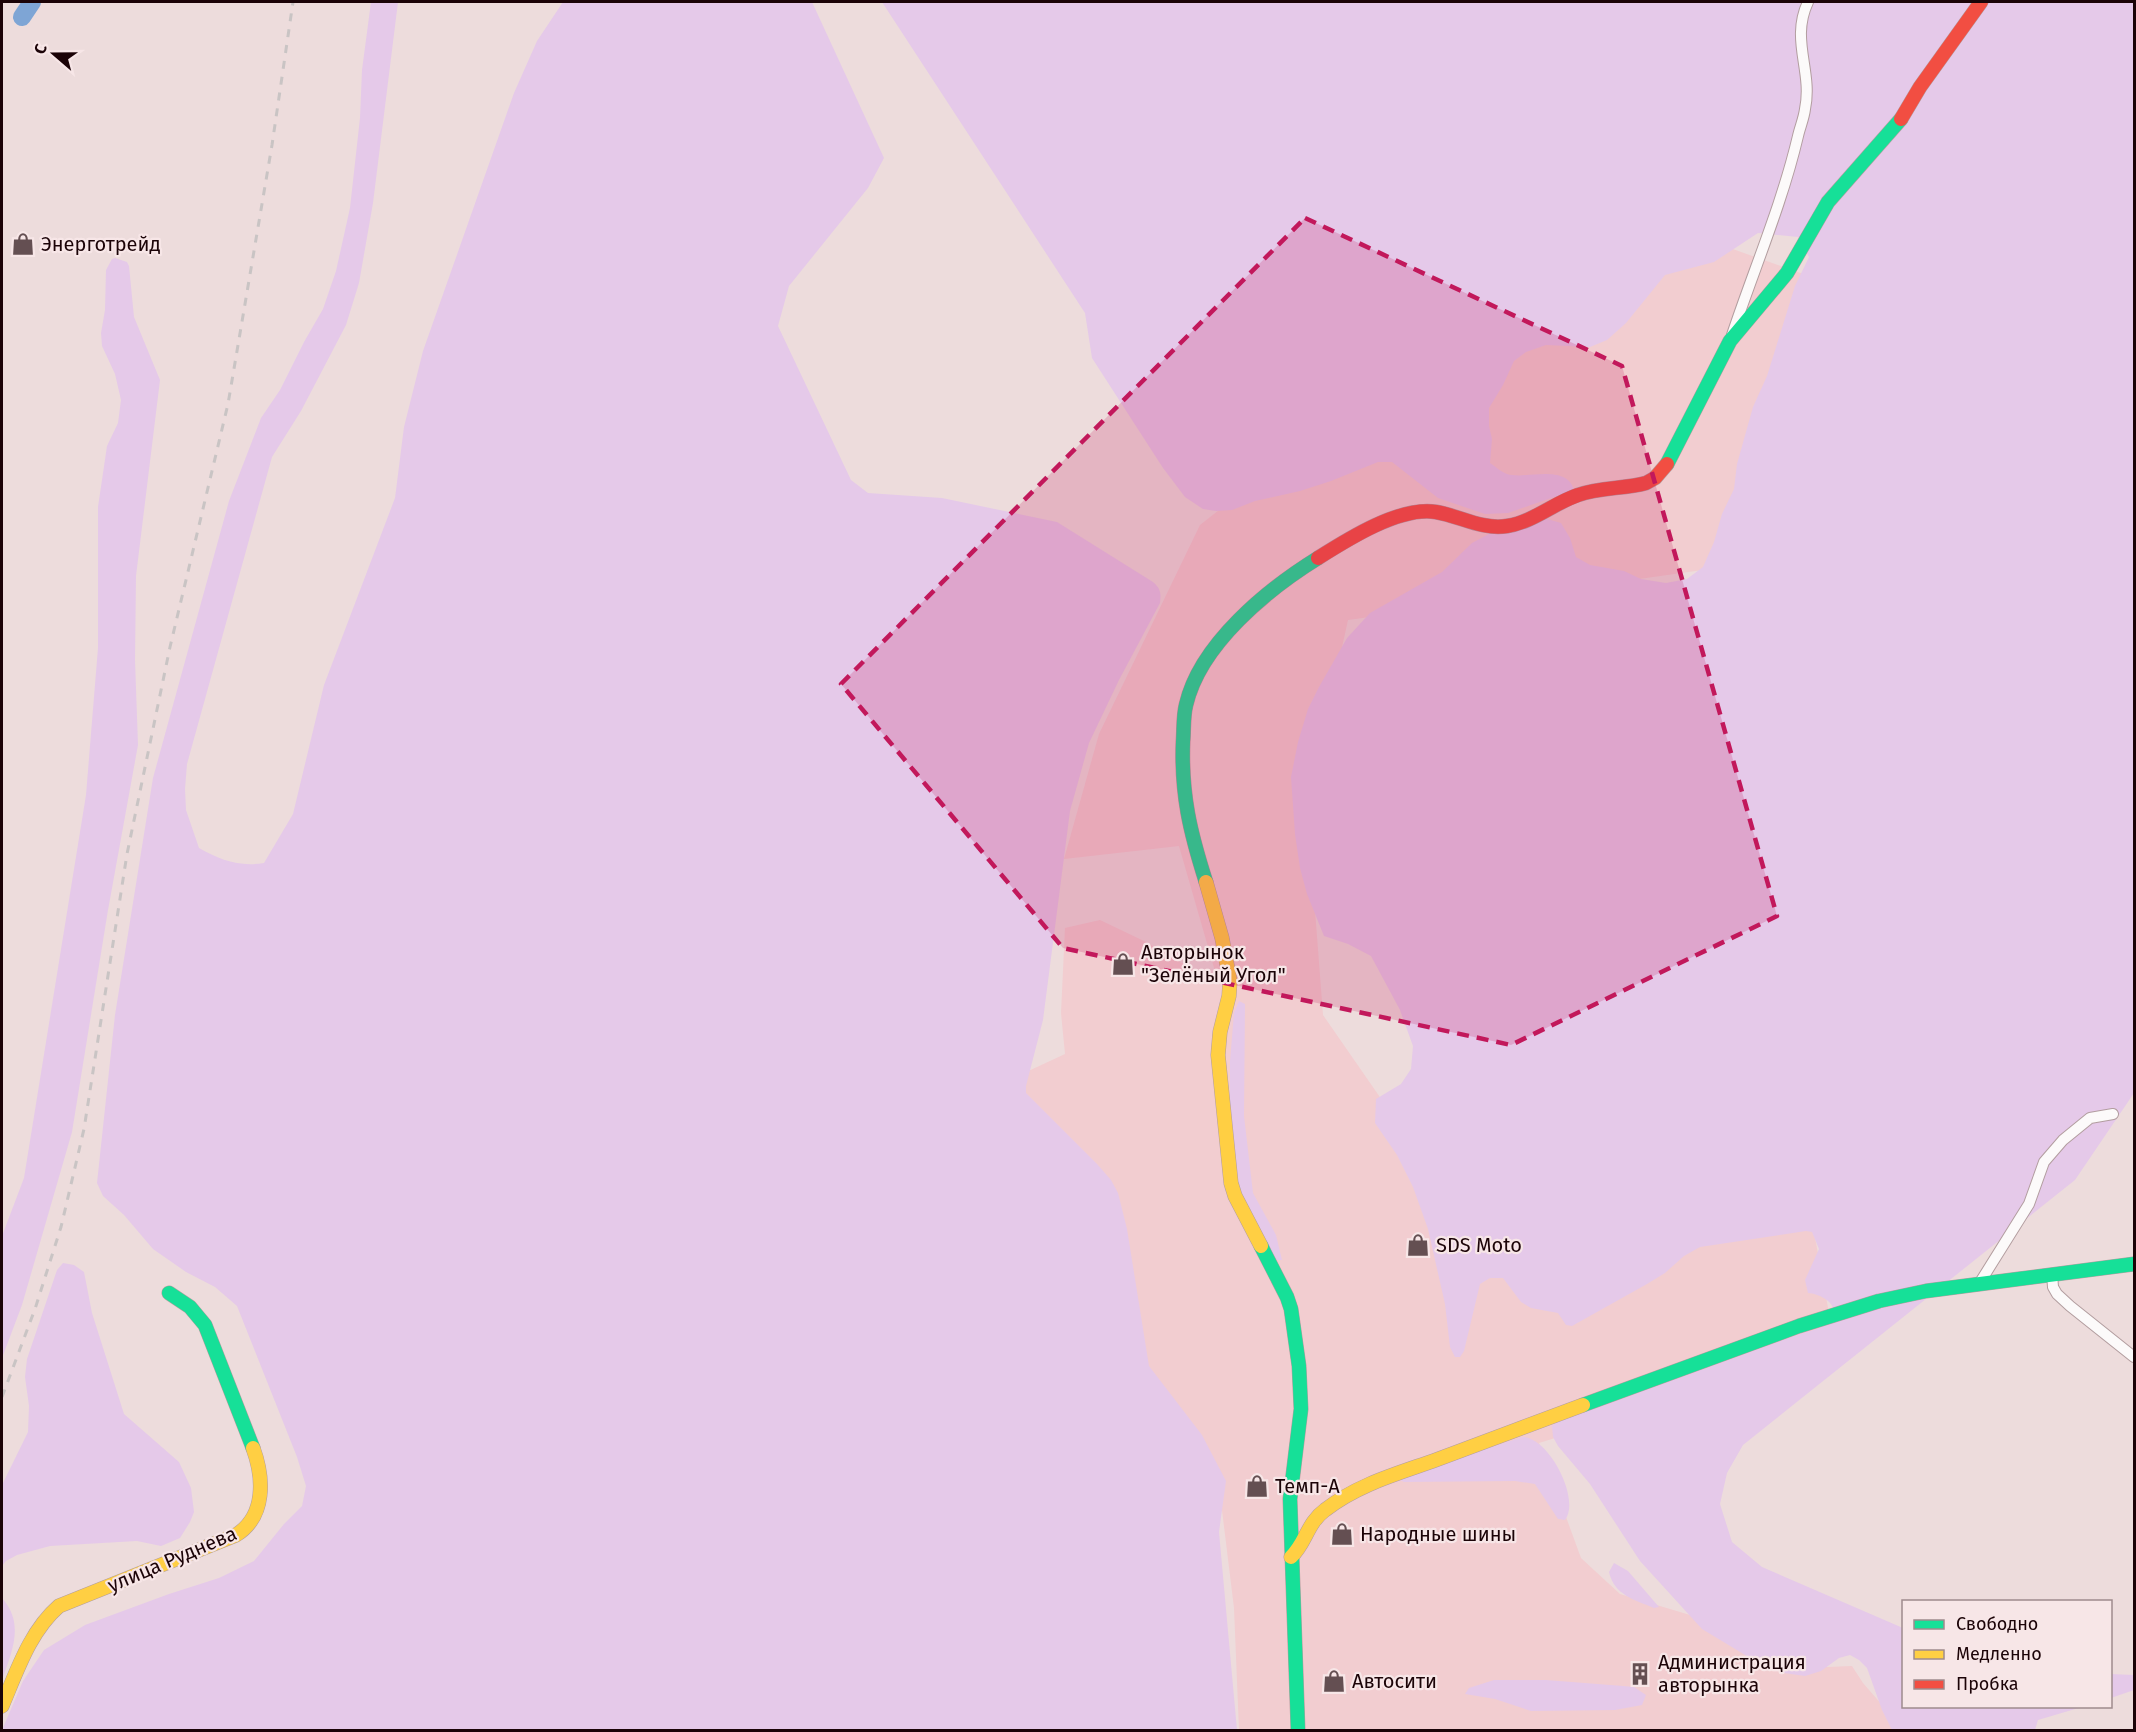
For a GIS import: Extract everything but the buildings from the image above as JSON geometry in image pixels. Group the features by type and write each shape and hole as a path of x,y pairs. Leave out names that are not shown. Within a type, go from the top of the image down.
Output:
{"street":[{"path":"1298,1731 1290,1499 1301,1408 1299,1366 1291,1309 1287,1297 1235,1196 1231,1183 1218,1064 1219,1039 1230,981 1223,944 1188,820 1184,789 1185,715 1191,690 1199,673 1218,646 1257,602 1340,544 1399,518 1421,511 1498,527 1523,521 1578,494 1603,488 1634,486 1652,481 1667,464 1730,341 1791,165 1806,108 1800,34 1808,2"},
{"path":"1730,341 1787,273 1828,202 1901,119 1920,87 1981,2"},
{"path":"1979,1284 2029,1204 2044,1162 2063,1140 2091,1118 2113,1114"},
{"path":"1291,1557 1296,1553 1315,1519 1370,1484 1799,1326 1879,1301 1926,1291 2134,1264"},
{"path":"2052,1274 2057,1294 2134,1357"},
{"name":"улица Руднева","path":"2,1706 31,1644 50,1611 236,1535 247,1527 257,1512 262,1483 257,1459 205,1325 196,1311 186,1302 169,1293"}],"highlighted area":[{"path":"1305,218 1622,366 1777,916 1511,1045 1063,948 841,684"}],"shaded area":[{"path":"371,2 398,2 373,203 359,283 346,325 301,411 272,457 187,764 186,810 199,848 230,862 264,863 293,814 324,685 395,498 404,427 423,351 514,93 537,41 563,2 812,2 884,158 868,188 789,286 778,326 851,480 868,493 942,498 1057,522 1153,582 1160,591 1160,603 1089,743 1070,811 1043,1020 1026,1093 1097,1164 1111,1180 1118,1193 1127,1229 1149,1366 1202,1435 1226,1481 1219,1532 1237,1730 2,1730 23,1681 44,1650 85,1625 219,1578 254,1561 302,1506 306,1486 297,1457 237,1306 215,1287 186,1272 153,1249 124,1215 103,1196 97,1183 115,1015 153,778 229,501 261,418 280,390 323,309 336,271 350,208 360,118 362,70"},
{"path":"882,2 2134,2 2134,1093 2075,1180 1743,1445 1727,1473 1720,1504 1732,1542 1762,1567 1902,1628 1902,1708 2079,1708 2038,1720 2035,1730 1892,1730 1867,1668 1850,1655 1839,1658 1821,1671 1805,1676 1784,1673 1755,1661 1702,1629 1640,1561 1590,1484 1558,1446 1553,1437 1552,1426 1557,1422 1824,1326 1833,1315 1832,1305 1824,1298 1808,1293 1805,1280 1819,1249 1812,1232 1700,1247 1684,1256 1665,1273 1572,1326 1566,1325 1558,1313 1531,1308 1521,1302 1503,1278 1490,1278 1480,1284 1464,1351 1460,1357 1455,1357 1450,1347 1445,1304 1428,1229 1413,1187 1397,1155 1375,1123 1376,1099 1401,1084 1411,1069 1413,1046 1400,1010 1371,956 1348,944 1324,936 1307,894 1300,868 1291,777 1298,742 1308,709 1319,687 1347,638 1370,613 1442,572 1472,543 1489,534 1547,519 1561,523 1570,538 1576,557 1590,565 1624,571 1641,579 1666,583 1687,579 1703,567 1714,542 1722,514 1734,489 1737,464 1753,407 1767,376 1795,286 1809,257 1798,237 1758,233 1714,262 1665,275 1626,323 1607,340 1590,347 1546,345 1526,352 1514,361 1489,408 1492,439 1490,463 1507,474 1544,474 1563,477 1570,482 1574,490 1508,513 1485,514 1438,498 1392,462 1378,462 1331,481 1255,501 1232,510 1203,509 1185,497 1163,468 1092,358 1085,313"},
{"name":"Авторынок \"Зелёный Угол\"","path":"1654,221 1848,290 1731,566 1348,620 1307,806 1323,1015 1384,1103 1809,1205 1836,1351 1539,1443 1581,1558 1620,1594 1700,1618 1803,1668 1852,1666 1863,1683 1896,1721 1908,1730 1239,1730 1234,1608 1220,1494 1140,1364 1011,1079 1065,1054 1061,1013 1065,928 1100,920 1146,942 1219,985 1179,846 1064,859 1099,734 1200,525 1270,470"},
{"path":"115,258 127,262 129,266 134,317 160,380 136,576 135,660 138,745 108,910 72,1132 22,1305 2,1358 2,1236 24,1178 86,795 98,648 98,507 107,446 118,423 121,400 115,374 102,346 101,333 105,310 106,270"},
{"path":"1239,1001 1245,1004 1244,1116 1253,1193 1276,1235 1282,1260 1277,1260 1273,1255 1236,1187 1230,1126 1230,1061 1234,1013"},
{"path":"63,1263 74,1265 84,1272 92,1313 124,1414 179,1462 191,1488 194,1512 180,1538 161,1546 137,1541 50,1546 17,1555 2,1566 2,1485 28,1432 29,1406 25,1377 27,1359 57,1270"},
{"path":"1523,1437 1543,1447 1560,1471 1569,1498 1569,1510 1565,1520 1558,1519 1535,1484 1515,1481 1404,1482 1398,1479 1401,1476"},
{"path":"1614,1563 1628,1571 1659,1607 1654,1608 1620,1591 1615,1586 1609,1572"},
{"path":"2,1598 9,1608 15,1628 12,1648 2,1680"},
{"path":"2112,1674 2134,1675 2134,1690 2112,1698"},
{"path":"1494,1680 1546,1680 1634,1687 1646,1695 1642,1705 1615,1710 1531,1711 1495,1699 1465,1694 1469,1688"}],"waterway":[{"path":"22,17 32,2"}],"railway":[{"path":"2,1397 35,1309 61,1227 84,1129 127,854 170,647 228,404 272,145 293,2"}],"traffic: fast":[{"path":"1667,464 1730,341 1787,273 1828,202 1901,119"},
{"path":"1206,882 1195,846 1185,796 1183,742 1186,705 1194,682 1206,661 1238,620 1278,585 1318,558"},
{"path":"1261,1246 1291,1309 1299,1366 1301,1409 1290,1499 1298,1730"},
{"path":"1583,1405 1799,1326 1879,1301 1926,1291 2134,1264"},
{"path":"169,1293 190,1307 205,1325 253,1448"}],"traffic: slow":[{"path":"1206,882 1222,938 1230,981 1218,1055 1231,1183 1235,1196 1261,1246"},
{"path":"1291,1557 1319,1515 1337,1501 1363,1487 1583,1405"},
{"path":"2,1706 32,1639 59,1606 236,1535 246,1527 253,1518 260,1496 259,1472 253,1448"}],"traffic: jam":[{"path":"1901,119 1920,87 1981,2"},
{"path":"1318,558 1375,526 1407,514 1422,511 1436,512 1489,526 1507,526 1526,521 1578,495 1646,483 1655,478 1667,464"}],"place":[{"name":"Энерготрейд","path":"23,244"},
{"name":"Авторынок \"Зелёный Угол\"","path":"1123,964"},
{"name":"SDS Moto","path":"1418,1245"},
{"name":"Темп-А","path":"1257,1486"},
{"name":"Народные шины","path":"1342,1534"},
{"name":"Администрация авторынка","path":"1640,1674"},
{"name":"Автосити","path":"1334,1681"}]}
